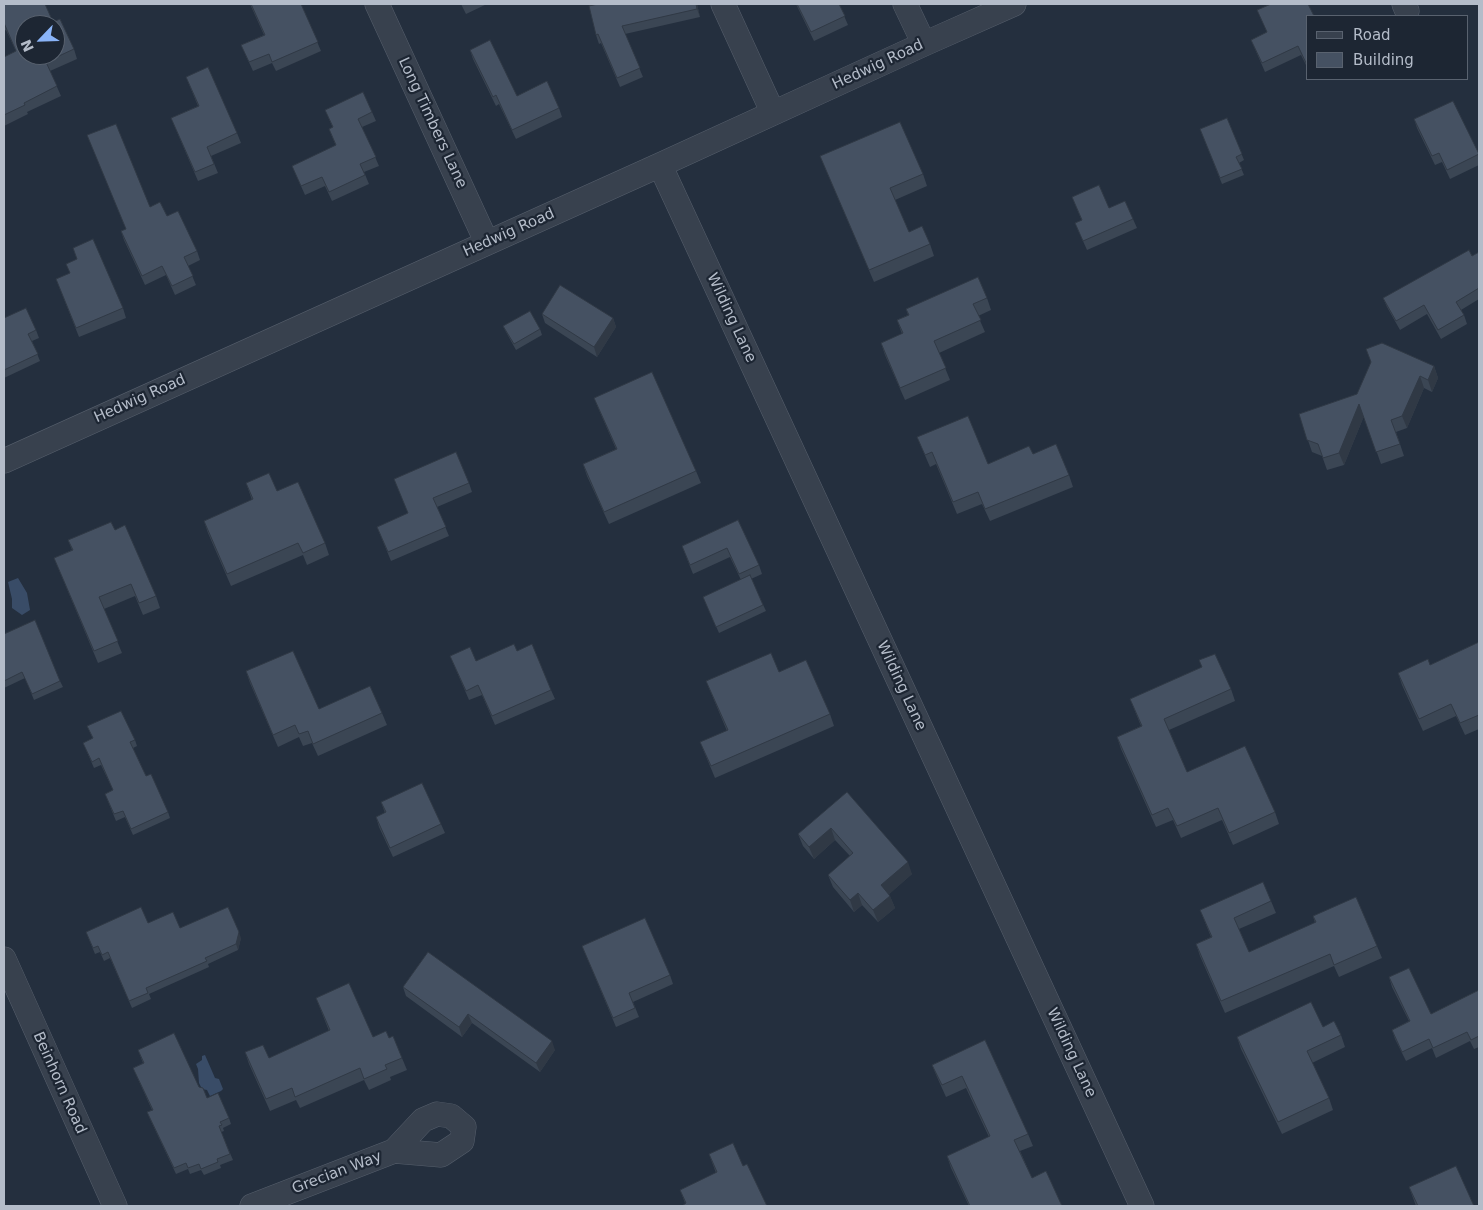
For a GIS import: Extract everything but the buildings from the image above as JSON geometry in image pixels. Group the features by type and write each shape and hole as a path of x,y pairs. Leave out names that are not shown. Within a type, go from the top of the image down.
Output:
{"street":[{"name":"Long Timbers Lane","path":"377,4 487,242"},
{"path":"723,4 773,113"},
{"path":"906,4 924,44"},
{"name":"Hedwig Road","path":"4,460 660,166 1014,4"},
{"name":"Wilding Lane","path":"660,166 1142,1206"},
{"name":"Beinhorn Road","path":"4,959 115,1206"},
{"name":"Grecian Way","path":"252,1206 394,1151"}],"water":[{"path":"18,578 27,593 30,610 22,615 12,608 8,582"},
{"path":"205,1055 215,1078 219,1079 223,1089 210,1096 207,1090 202,1089 199,1083 196,1064"}]}
